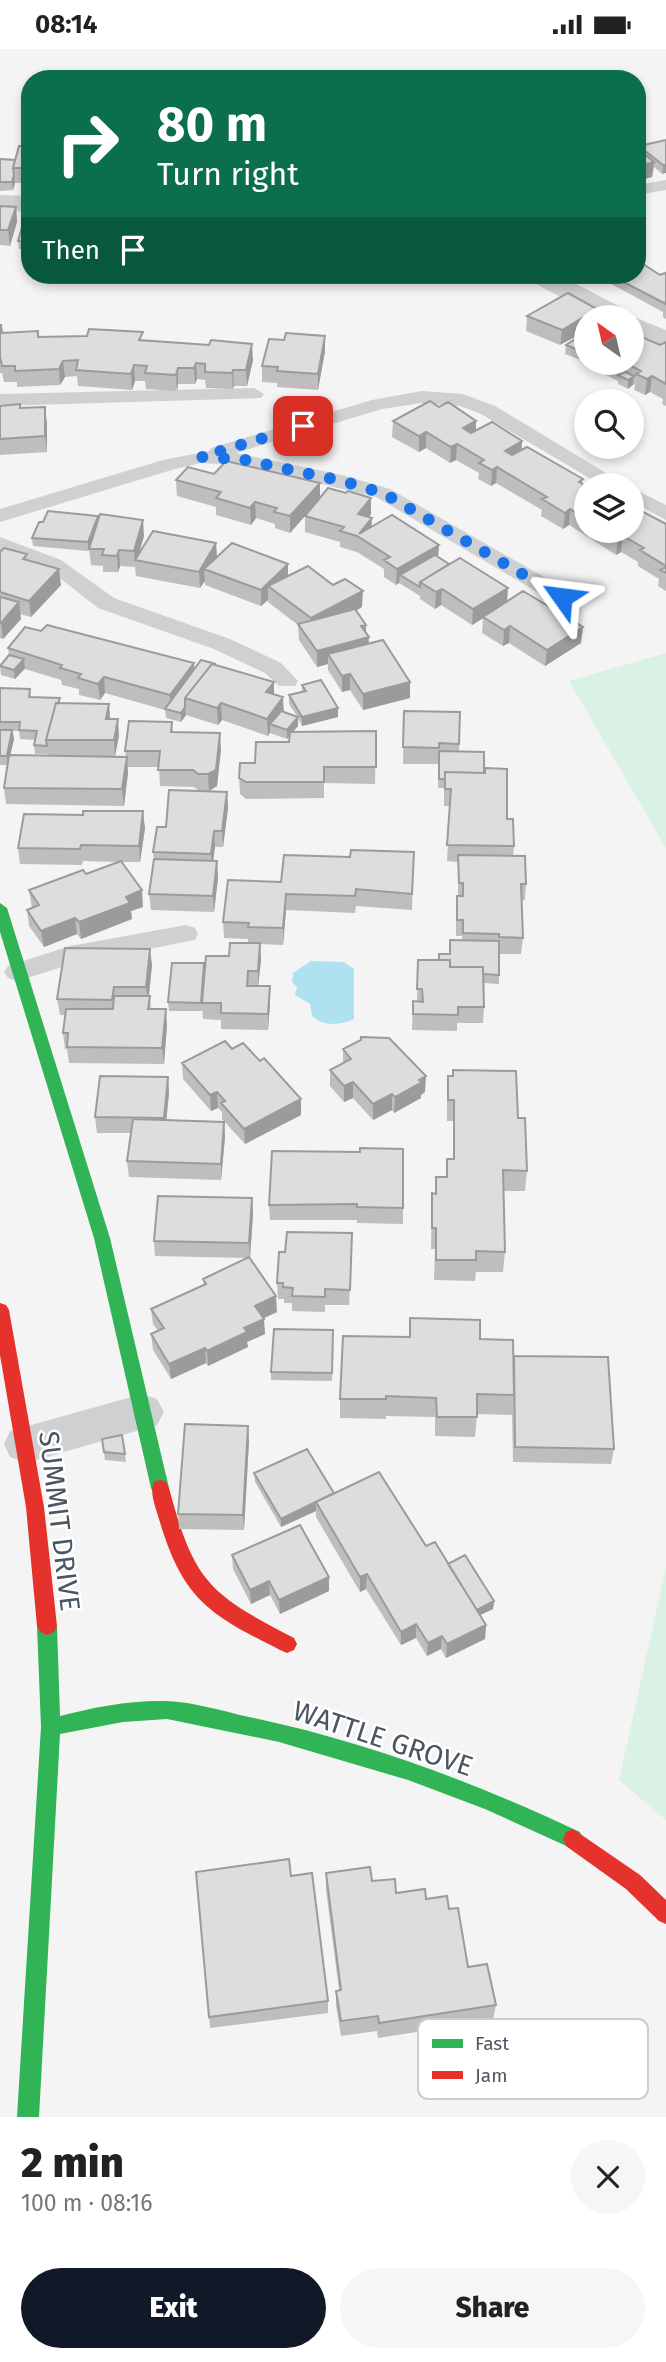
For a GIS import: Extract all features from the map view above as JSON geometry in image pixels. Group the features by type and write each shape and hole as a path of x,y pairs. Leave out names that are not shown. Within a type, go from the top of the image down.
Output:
{"street":[{"path":"0,203 21,204"},
{"path":"557,284 596,305"},
{"path":"644,330 666,341"},
{"path":"0,908 17,972 56,1085 102,1238 173,1537 192,1575 208,1598 236,1618 286,1644"},
{"name":"SUMMIT DRIVE","path":"0,1310 26,1444 46,1588 51,1727 28,2117"},
{"path":"26,1444 142,1412"},
{"name":"WATTLE GROVE","path":"51,1727 112,1713 169,1710 284,1732 382,1762 489,1800 573,1839 633,1882 666,1914"}],"lane":[{"path":"646,188 666,185"},
{"path":"0,400 254,394"},
{"path":"0,516 139,473 400,399 442,397 463,400 488,410 596,473"},
{"path":"201,457 241,459 342,481 383,493 562,597"},
{"path":"644,501 666,514"},
{"path":"0,543 70,573 106,603 222,644 273,668 287,681"},
{"path":"17,972 70,955 186,934"}],"green space":[{"path":"666,653 666,848 569,681"},
{"path":"666,1567 666,1820 619,1780"}],"water":[{"path":"311,961 344,962 354,969 354,1019 338,1024 321,1022 312,1016 310,1004 295,995 297,987 292,982 293,973"}],"building":[{"path":"666,140 666,165 646,152 646,144"},
{"path":"19,146 21,146 21,168 13,168"},
{"path":"646,155 654,162 646,164"},
{"path":"0,159 15,160 12,182 0,182"},
{"path":"0,206 16,207 8,230 0,230"},
{"path":"646,266 660,275 665,273 666,304 627,284 646,284"},
{"path":"568,293 590,305 574,305 574,323 562,330 527,316"},
{"path":"0,325 2,333 38,331 38,337 87,336 89,329 143,332 139,340 209,345 211,340 252,344 246,370 233,370 232,373 205,372 205,364 196,363 194,368 178,368 176,375 145,373 147,366 134,365 131,374 76,370 78,360 63,361 59,369 15,371 15,366 2,366"},
{"path":"286,333 325,336 318,374 277,371 278,367 262,366 269,339 284,340"},
{"path":"644,338 660,345 666,342 666,384 652,376 647,379 638,375 644,375"},
{"path":"574,340 574,348 566,345"},
{"path":"618,375 634,376 628,380"},
{"path":"430,401 439,407 448,402 476,421 463,428 471,433 492,422 522,441 505,451 512,455 527,447 574,474 574,512 570,509 565,513 542,499 547,497 497,467 492,470 479,463 484,460 457,444 451,447 426,432 419,436 393,421"},
{"path":"20,404 20,408 45,407 45,436 0,439 0,406"},
{"path":"226,461 320,483 290,516 274,512 277,508 255,502 250,508 216,498 221,492 176,480 188,467 214,474"},
{"path":"328,488 371,498 358,514 372,518 359,534 392,515 439,545 397,569 384,560 390,557 357,536 340,531 344,527 305,516"},
{"path":"48,511 98,516 88,542 32,538 39,522 43,522"},
{"path":"644,512 666,524 666,566 640,550 644,548 635,543 644,543"},
{"path":"100,514 143,520 134,551 119,550 117,556 102,555 104,549 89,549"},
{"path":"153,531 216,543 199,572 135,560"},
{"path":"232,543 288,564 261,590 204,569"},
{"path":"4,548 27,554 23,559 59,569 29,601 0,592 0,552"},
{"path":"435,555 449,564 420,582 420,587 400,575"},
{"path":"460,558 508,588 473,609 442,589 436,592 420,582"},
{"path":"308,566 333,585 345,579 363,591 311,618 268,586"},
{"path":"523,591 583,627 547,650 510,626 504,630 483,617"},
{"path":"0,597 19,602 1,623 0,623"},
{"path":"355,609 366,625 361,626 369,637 317,651 298,624"},
{"path":"47,625 194,663 170,695 104,677 98,684 78,678 81,674 60,668 62,665 8,648 25,627 41,631"},
{"path":"383,640 410,682 363,694 350,674 342,676 328,654"},
{"path":"9,655 24,659 14,670 0,666"},
{"path":"201,660 216,664 212,664 185,698 185,707 181,713 165,709"},
{"path":"212,664 274,682 266,692 283,697 267,719 221,703 217,708 185,698"},
{"path":"321,680 338,708 302,717 289,695 306,691 302,685"},
{"path":"0,688 30,689 29,697 60,698 56,703 46,740 47,746 34,745 37,731 19,730 20,722 0,722"},
{"path":"56,703 109,704 106,719 118,719 114,740 46,740"},
{"path":"281,711 298,717 287,730 270,724"},
{"path":"404,711 460,712 459,744 439,743 439,748 403,747"},
{"path":"129,721 172,722 171,732 220,733 216,770 208,774 198,774 193,770 158,770 160,751 125,751"},
{"path":"0,730 12,730 7,756 0,756"},
{"path":"376,731 376,767 324,767 324,782 246,782 239,778 240,763 255,763 256,742 289,742 290,732"},
{"path":"439,751 484,752 484,773 445,772 445,779 439,779"},
{"path":"9,755 127,757 122,789 4,788"},
{"path":"485,768 507,769 507,819 513,819 514,846 447,845 451,789 445,789 445,772 485,773"},
{"path":"169,790 227,792 222,831 214,831 211,854 153,852 157,827 166,827"},
{"path":"83,811 143,811 139,846 18,848 24,814 83,815"},
{"path":"351,850 414,852 412,894 356,889 355,896 286,894 283,928 248,927 249,923 223,922 228,880 281,882 284,855 350,857"},
{"path":"458,855 525,856 526,884 521,884 523,938 463,933 463,920 457,920 457,896 463,896 463,883 459,883"},
{"path":"154,859 217,861 213,896 149,894"},
{"path":"121,861 142,890 126,897 130,903 79,922 75,918 41,931 27,910 39,905 29,890 83,870 86,874"},
{"path":"450,940 499,941 499,975 483,974 483,967 450,967 450,960 439,960 439,954 450,954"},
{"path":"230,943 260,943 258,971 248,971 247,986 270,986 268,1014 221,1013 221,1003 202,1003 206,956 229,956"},
{"path":"65,948 150,949 146,987 114,987 112,1000 57,999"},
{"path":"418,960 450,960 450,967 483,967 484,1007 458,1007 458,1015 413,1014 413,1001 423,1002 422,989 417,989"},
{"path":"172,963 204,963 201,1003 168,1002"},
{"path":"114,996 150,996 148,1009 166,1009 162,1048 67,1047 68,1033 63,1033 66,1009 113,1009"},
{"path":"361,1037 389,1038 426,1076 419,1080 422,1082 395,1097 392,1094 373,1104 353,1082 344,1086 330,1070 351,1059 343,1049 361,1040"},
{"path":"225,1041 232,1049 243,1043 260,1061 264,1058 301,1099 244,1129 221,1103 225,1101 217,1092 210,1095 182,1063"},
{"path":"453,1070 516,1071 518,1118 525,1118 527,1171 503,1170 505,1252 476,1251 476,1260 436,1260 436,1228 432,1228 432,1193 436,1194 436,1177 447,1177 447,1159 454,1159 454,1100 448,1100 448,1076 453,1076"},
{"path":"100,1076 168,1077 164,1118 95,1117"},
{"path":"133,1119 224,1122 221,1164 127,1161"},
{"path":"360,1148 403,1149 403,1208 357,1207 357,1204 269,1205 272,1151 360,1152"},
{"path":"158,1196 252,1198 249,1243 154,1241"},
{"path":"287,1232 352,1233 350,1290 325,1289 325,1297 292,1296 293,1288 277,1283 279,1252 285,1252"},
{"path":"249,1257 276,1296 255,1306 264,1319 244,1328 247,1332 207,1351 205,1348 169,1364 151,1334 164,1328 151,1309 206,1284 203,1279"},
{"path":"410,1318 480,1320 480,1339 513,1340 514,1395 477,1394 477,1417 437,1417 436,1398 386,1396 386,1399 340,1399 343,1336 410,1337"},
{"path":"274,1329 333,1330 332,1373 271,1372"},
{"path":"514,1356 608,1357 614,1449 515,1447"},
{"path":"185,1424 248,1426 243,1515 178,1514"},
{"path":"122,1435 125,1454 104,1452 102,1439"},
{"path":"307,1449 334,1493 281,1519 254,1473"},
{"path":"379,1472 426,1546 435,1542 486,1625 447,1644 442,1636 428,1643 416,1624 401,1632 367,1574 360,1577 316,1502"},
{"path":"300,1525 329,1577 279,1600 269,1581 250,1590 232,1555"},
{"path":"465,1555 494,1601 477,1610 448,1564"},
{"path":"289,1859 291,1876 312,1873 328,2001 209,2017 196,1872"},
{"path":"370,1867 372,1881 395,1879 396,1893 425,1889 426,1899 447,1896 449,1909 458,1908 468,1967 487,1964 496,2005 379,2023 378,2016 341,2021 336,1991 341,1990 326,1873"}],"traffic: fast":[{"path":"0,908 102,1238 160,1488"},
{"path":"28,2117 51,1727 47,1626"},
{"path":"51,1727 137,1711 192,1713 322,1743 408,1770 492,1802 573,1839"}],"traffic: jam":[{"path":"0,1310 35,1507 47,1626"},
{"path":"160,1488 180,1553 207,1596 244,1622 287,1644"},
{"path":"573,1839 633,1882 666,1914"}],"route":[{"path":"303,426 201,457 241,459 342,481 383,493 413,508 562,597"}]}
